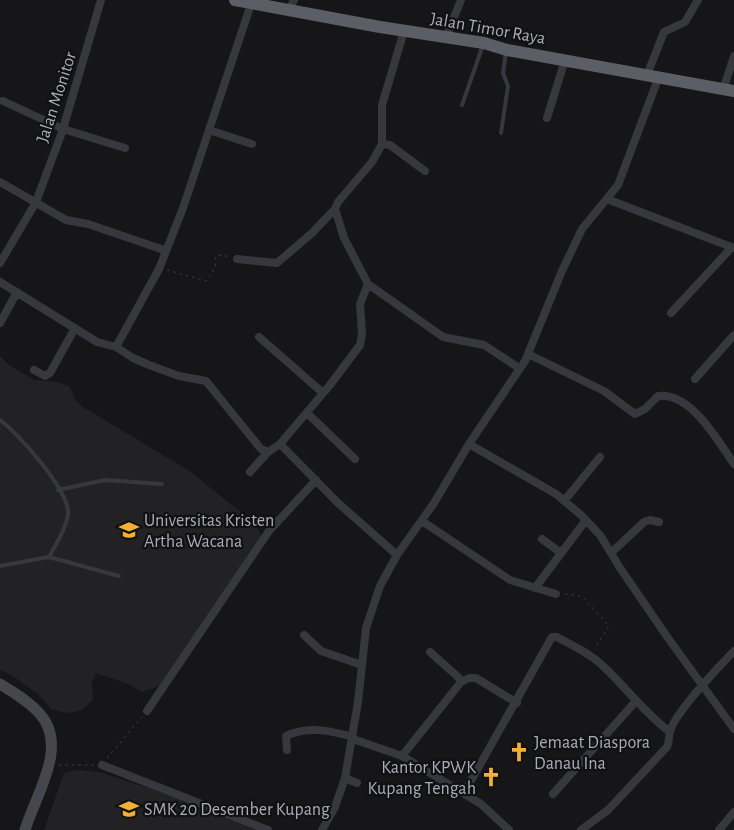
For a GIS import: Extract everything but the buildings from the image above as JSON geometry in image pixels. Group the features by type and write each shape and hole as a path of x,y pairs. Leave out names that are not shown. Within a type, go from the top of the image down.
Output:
{"highway":[{"name":"Jalan Timor Raya","path":"235,0 251,4 291,5 404,31 484,43 507,50 729,90"}],"main road":[{"path":"0,684 23,698 40,714 50,736 48,764 25,830"}],"street":[{"name":"Jalan Monitor","path":"0,263 3,254 36,202 63,129 101,0"},
{"path":"446,37 461,0"},
{"path":"322,830 335,806 345,778 353,738 366,628 375,596 397,555 422,521 469,444 528,354 562,270 582,229 592,214 618,185 653,77 664,32 685,22 698,0"},
{"path":"116,347 159,269 164,250 183,208 251,4"},
{"path":"237,259 277,263 312,233 335,209 338,202 378,153 382,144 382,105 404,31"},
{"path":"729,90 734,56"},
{"path":"547,118 565,60"},
{"path":"3,101 63,129 124,148"},
{"path":"209,130 252,144"},
{"path":"382,144 390,144 425,171"},
{"path":"0,182 66,220 88,224 164,250"},
{"path":"607,199 733,247 671,313"},
{"path":"335,209 344,238 368,284 443,337 484,345 519,368"},
{"path":"0,282 97,342 116,347 149,365 179,376 206,381 261,449 268,452"},
{"path":"250,472 268,452 280,444 307,413 360,345 362,334 360,304 368,284"},
{"path":"0,324 17,292"},
{"path":"34,370 45,376 50,373 75,328"},
{"path":"694,379 734,334"},
{"path":"259,337 269,340 323,394"},
{"path":"528,354 604,391 635,414 645,409 658,396 664,396 687,405 701,417 734,464"},
{"path":"307,413 355,459"},
{"path":"280,444 345,510 397,555"},
{"path":"469,444 520,472 564,501 600,535 734,729"},
{"path":"564,501 600,457"},
{"path":"147,711 269,531 316,480"},
{"path":"535,588 586,520"},
{"path":"611,553 644,522 650,520 659,522"},
{"path":"422,521 498,574 510,580 556,594"},
{"path":"542,539 561,553"},
{"path":"304,635 321,651 362,665"},
{"path":"464,793 517,703 552,637 557,637 590,655 670,732"},
{"path":"581,830 608,810 667,747 670,741 670,732 703,685 734,650"},
{"path":"430,652 458,677 461,682"},
{"path":"402,756 461,682 469,678 476,678 517,703"},
{"path":"553,794 636,701"},
{"path":"286,750 286,736 306,730 322,730 353,738 402,756 481,804 509,830"},
{"path":"102,765 268,830"},
{"path":"345,778 357,783"},
{"path":"719,830 734,812"}],"lane":[{"path":"462,105 478,65 484,43"},
{"path":"501,132 508,86 503,73 507,50"},
{"path":"0,420 23,440 38,457 66,504 68,514 49,557"},
{"path":"58,490 105,480 162,484"},
{"path":"0,566 49,557 119,576"}],"path":[{"path":"159,269 207,281 216,267 216,256 222,254 237,259"},
{"path":"556,594 582,596 608,626 590,655"},
{"path":"48,764 102,765 110,753 147,711"}],"shaded area":[{"name":"Universitas Kristen Artha Wacana","path":"0,356 9,365 34,380 58,382 70,387 76,401 83,407 191,472 255,524 262,536 163,685 142,692 128,684 96,673 92,682 93,699 82,710 69,713 52,710 38,694 13,676 0,670"},
{"name":"SMK 20 Desember Kupang","path":"76,770 99,772 173,796 258,830 44,830 64,773"}],"place":[{"name":"Universitas Kristen Artha Wacana","path":"129,530"},
{"name":"Jemaat Diaspora Danau Ina","path":"519,752"},
{"name":"Kantor KPWK Kupang Tengah","path":"491,777"},
{"name":"SMK 20 Desember Kupang","path":"129,809"}]}
